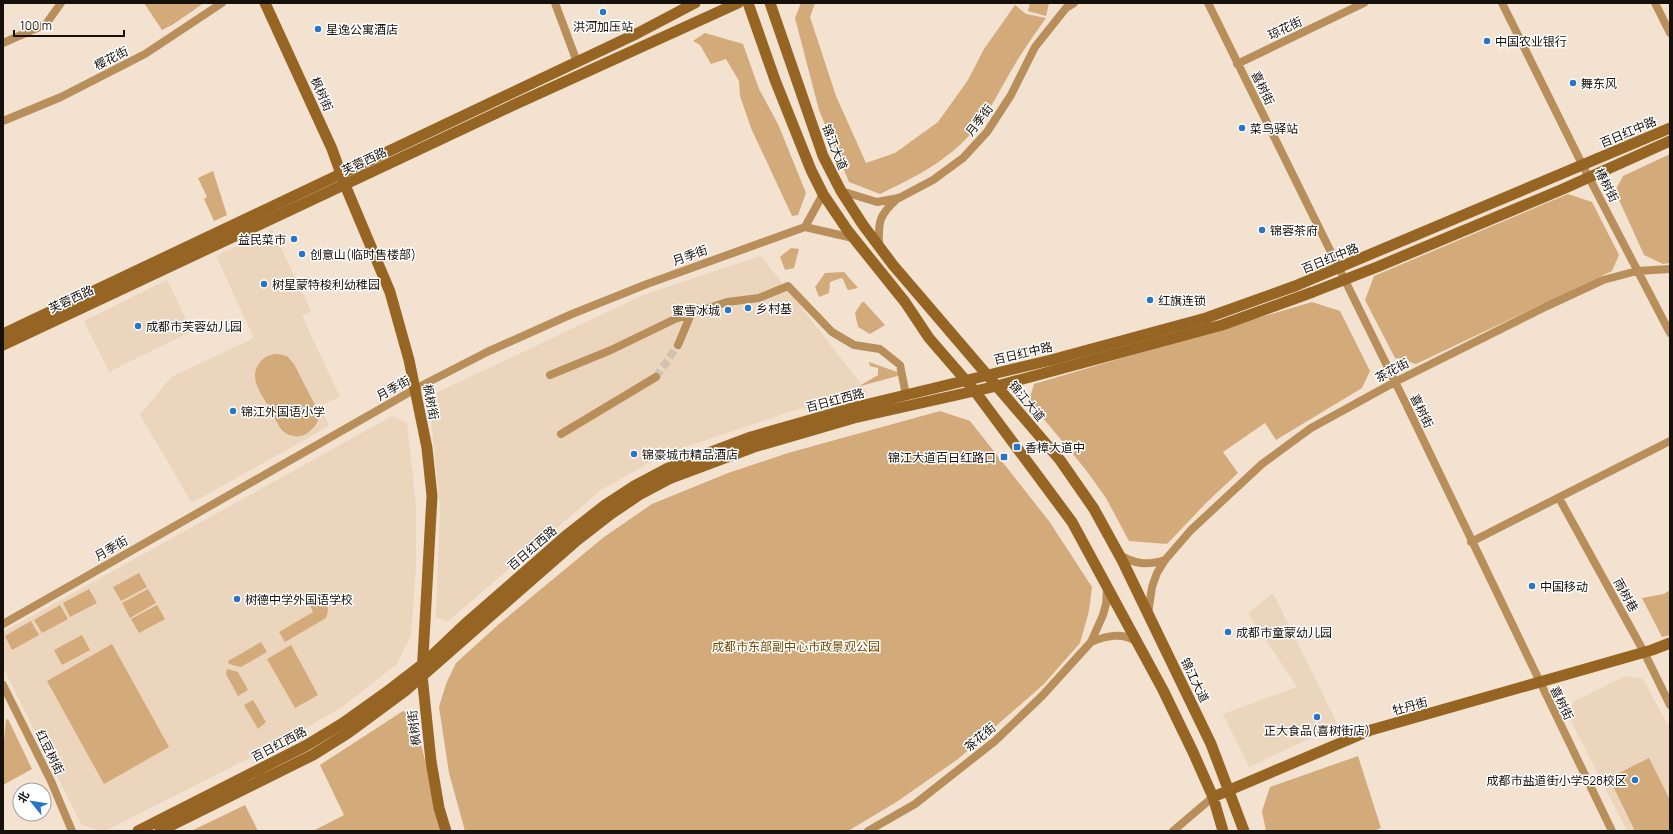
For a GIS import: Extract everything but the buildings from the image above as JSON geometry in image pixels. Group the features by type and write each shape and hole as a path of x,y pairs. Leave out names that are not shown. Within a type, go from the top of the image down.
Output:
{"street":[{"path":"3,42 46,24 61,3"},
{"name":"樱花街","path":"3,121 61,97 148,53 222,3"},
{"name":"枫树街","path":"265,3 332,149 345,185 390,292 409,360 427,448 432,496 424,663 422,675 431,761 439,808 446,831"},
{"path":"555,3 576,62"},
{"name":"芙蓉西路","path":"3,334 638,33 695,3"},
{"name":"芙蓉西路","path":"3,345 518,103 738,3"},
{"path":"748,3 775,80 811,170 823,194 853,238 905,302 929,338 974,390 1072,522 1139,643 1193,752 1213,797 1223,831"},
{"name":"锦江大道","path":"770,3 823,156 841,191 863,225 879,246 1060,460 1094,509 1118,553 1212,744 1244,831"},
{"name":"月季街","path":"841,191 877,202 899,198 933,180 963,158 987,132 1011,95 1035,47 1065,6 1074,3"},
{"name":"喜树街","path":"1208,3 1395,382 1539,683 1612,831"},
{"path":"1343,3 1347,11"},
{"name":"琼花街","path":"1237,64 1364,3"},
{"name":"椿树街","path":"1502,3 1589,177 1670,333"},
{"path":"1655,3 1670,33"},
{"name":"百日红中路","path":"987,375 1051,360 1206,318 1294,286 1338,268 1584,166 1670,128"},
{"name":"百日红中路","path":"997,386 1131,351 1222,325 1344,280 1589,177 1670,141"},
{"path":"823,194 804,227 853,238"},
{"path":"879,246 878,230 880,219 886,209 899,198"},
{"name":"月季街","path":"3,624 415,389 487,352 572,314 647,284 804,227"},
{"name":"茶花街","path":"1148,614 1152,586 1157,573 1165,560 1191,530 1262,464 1312,428 1395,382 1595,283 1638,271 1670,269"},
{"path":"550,375 611,350 675,319 727,302 759,298 788,286 832,332 854,344 880,349 900,365 906,395"},
{"path":"678,345 691,314"},
{"name":"百日红西路","path":"138,831 307,745 385,693 424,663 464,625 568,534 605,505 634,486 666,469 751,437 852,408 987,375"},
{"path":"561,434 656,377"},
{"name":"百日红西路","path":"160,831 313,755 348,733 405,691 575,542 634,498 671,478 754,447 854,418 997,386"},
{"path":"1471,542 1670,441"},
{"name":"雨树巷","path":"1559,498 1644,652 1670,705"},
{"path":"1118,553 1130,561 1142,564 1154,564 1165,560"},
{"name":"茶花街","path":"868,831 915,804 995,741 1042,696 1091,642 1106,604 1108,591 1104,580"},
{"path":"1091,642 1104,637 1116,635 1128,636 1139,643"},
{"name":"牡丹街","path":"1173,831 1213,797 1371,730 1539,683 1670,643"},
{"name":"红豆树街","path":"3,685 51,781 72,831"}],"shaded area":[{"name":"锦江外国语小学","path":"272,229 311,311 302,316 340,397 320,406 329,426 192,503 140,415 171,377 254,338 216,256"},
{"path":"761,256 868,393 792,411 665,454 601,490 447,622 436,617 440,506 430,410 438,392 643,295"},
{"name":"成都市芙蓉幼儿园","path":"167,280 192,331 109,372 84,321"},
{"name":"树德中学外国语学校","path":"392,416 407,423 416,505 416,567 411,635 397,664 342,707 287,739 105,831 100,831 81,824 3,667 3,632"},
{"path":"1273,593 1338,725 1249,767 1223,714 1297,687 1248,613"},
{"name":"成都市盐道街小学528校区","path":"1625,676 1643,679 1670,729 1670,831 1627,831 1568,715 1573,702"}],"green space":[{"path":"144,3 204,3 172,25 162,30"},
{"path":"801,3 815,3 810,17 836,96 866,163 895,153 938,122 968,80 984,49 1015,5 1026,14 1046,18 1020,56 989,109 967,138 937,163 915,177 880,194 849,182 819,110 795,18"},
{"path":"1030,3 1049,3 1046,16 1028,11"},
{"path":"705,33 743,44 759,89 778,124 806,193 798,215 792,216 751,128 740,96 739,81 726,59 711,64 700,45 693,41"},
{"path":"1670,154 1670,263 1663,264 1644,255 1615,191 1623,176"},
{"path":"213,171 227,215 214,221 204,199 207,197 198,178"},
{"path":"1568,194 1592,202 1619,255 1612,271 1416,364 1395,358 1365,300 1374,276"},
{"path":"791,248 799,249 794,268 785,270 780,257"},
{"path":"844,272 858,288 847,289 843,279 841,278 830,282 829,293 819,297 815,287 825,273"},
{"path":"862,302 864,302 885,325 870,334 858,327 855,313"},
{"path":"1312,302 1340,311 1370,371 1362,388 1276,440 1265,423 1223,452 1238,473 1207,502 1167,544 1129,541 1106,498 1086,470 1029,401 1034,384"},
{"path":"273,354 287,356 294,364 319,413 318,420 314,427 301,436 290,435 282,430 260,393 255,380 255,373 261,361"},
{"path":"869,362 900,373 901,375 861,386 878,375 878,368 870,366"},
{"name":"成都市东部副中心市政景观公园","path":"940,411 970,421 1049,521 1092,587 1089,611 1080,643 1044,684 958,759 898,801 848,831 465,831 449,773 439,707 446,684 456,663 499,624 604,537 652,504 728,473 788,453"},
{"path":"139,573 147,587 121,601 113,587"},
{"path":"89,589 97,603 70,617 63,603"},
{"path":"148,589 156,603 130,618 122,603"},
{"path":"1670,590 1670,635 1662,637 1642,598 1664,594"},
{"path":"319,596 324,600 328,608 326,618 285,642 279,632 313,612 310,605"},
{"path":"60,605 68,619 42,633 34,620"},
{"path":"157,605 165,619 139,633 131,619"},
{"path":"31,621 39,635 12,650 5,636"},
{"path":"82,635 90,650 62,665 54,650"},
{"path":"261,642 267,652 241,667 229,664 228,661"},
{"path":"112,644 169,747 104,784 47,681"},
{"path":"291,645 318,695 295,708 267,659"},
{"path":"227,669 238,672 248,690 238,696 226,674"},
{"path":"253,700 266,722 258,729 244,705"},
{"path":"403,711 413,715 444,831 313,831 344,815 320,765"},
{"path":"8,719 32,769 3,785 3,751 6,720"},
{"path":"1358,756 1381,828 1374,831 1266,831 1262,811 1270,787"},
{"path":"1649,758 1670,800 1670,831 1635,831 1609,778"},
{"path":"245,805 258,831 191,831"}],"tunnel":[{"path":"656,377 678,345"}],"place":[{"name":"洪河加压站","path":"603,12"},
{"name":"星逸公寓酒店","path":"318,29"},
{"name":"中国农业银行","path":"1487,41"},
{"name":"舞东风","path":"1573,83"},
{"name":"菜鸟驿站","path":"1242,128"},
{"name":"锦蓉茶府","path":"1262,230"},
{"name":"益民菜市","path":"294,239"},
{"name":"创意山(临时售楼部)","path":"302,254"},
{"name":"树星蒙特梭利幼稚园","path":"264,284"},
{"name":"红旗连锁","path":"1150,300"},
{"name":"乡村基","path":"748,308"},
{"name":"蜜雪冰城","path":"728,310"},
{"name":"成都市芙蓉幼儿园","path":"138,326"},
{"name":"锦江外国语小学","path":"233,411"},
{"name":"香樟大道中","path":"1017,447"},
{"name":"锦豪城市精品酒店","path":"634,454"},
{"name":"锦江大道百日红路口","path":"1004,457"},
{"name":"中国移动","path":"1532,586"},
{"name":"树德中学外国语学校","path":"237,599"},
{"name":"成都市童蒙幼儿园","path":"1228,632"},
{"name":"正大食品(喜树街店)","path":"1317,717"},
{"name":"成都市盐道街小学528校区","path":"1635,780"}]}
